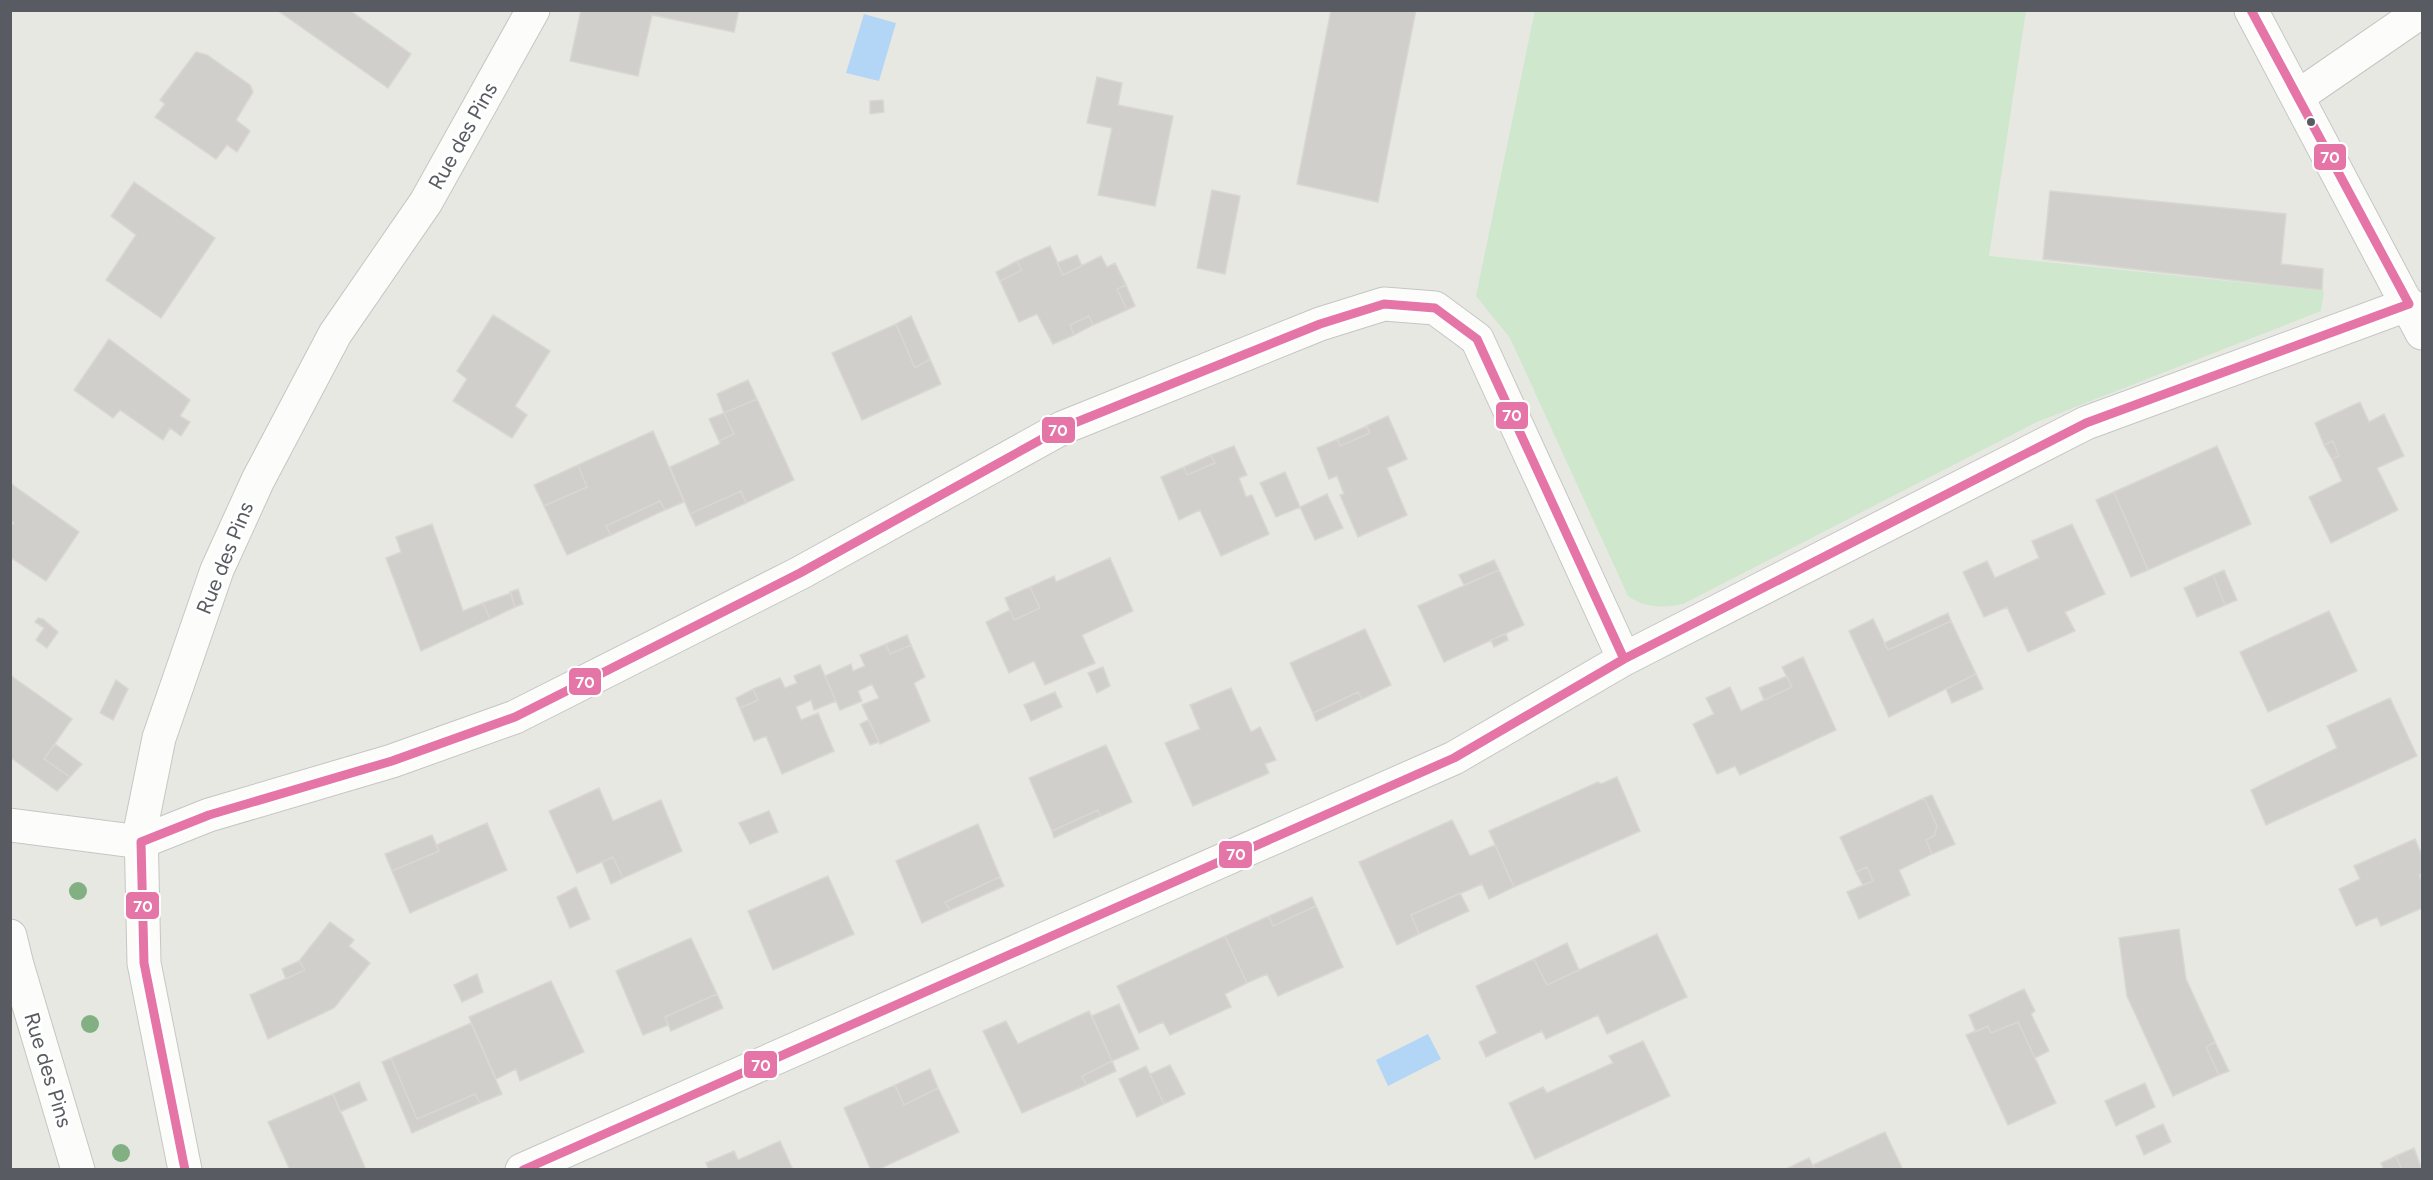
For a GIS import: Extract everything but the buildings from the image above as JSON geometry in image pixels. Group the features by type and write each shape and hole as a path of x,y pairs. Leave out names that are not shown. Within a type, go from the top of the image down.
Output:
{"street":[{"path":"522,1170 1454,758 1624,659 2086,423 2416,319 2251,10"},
{"name":"Rue des Pins","path":"184,1170 144,963 141,842 159,738 217,570 258,480 335,334 426,202 532,11"},
{"path":"2297,97 2422,11"},
{"path":"10,825 141,842 209,815 392,761 515,717 800,573 1062,428 1320,324 1384,304 1435,308 1477,339 1624,659"},
{"name":"Rue des Pins","path":"10,936 78,1170"}],"green space":[{"path":"1535,10 2026,11 1989,256 2324,291 2321,311 2037,422 1683,604 1661,606 1641,603 1628,596 1510,338 1476,296"}],"water":[{"path":"864,14 896,23 879,81 846,73"},
{"path":"1428,1034 1441,1059 1388,1086 1376,1060"}],"transit line":[{"name":"70","path":"2251,10 2409,304"},
{"name":"70","path":"185,1170 144,963 141,842 209,815 392,761 515,717 800,573 1062,428 1320,324 1384,304 1435,308 1477,339 1624,659"},
{"name":"70","path":"523,1170 1454,758 1624,659 2086,423 2409,304"}]}
